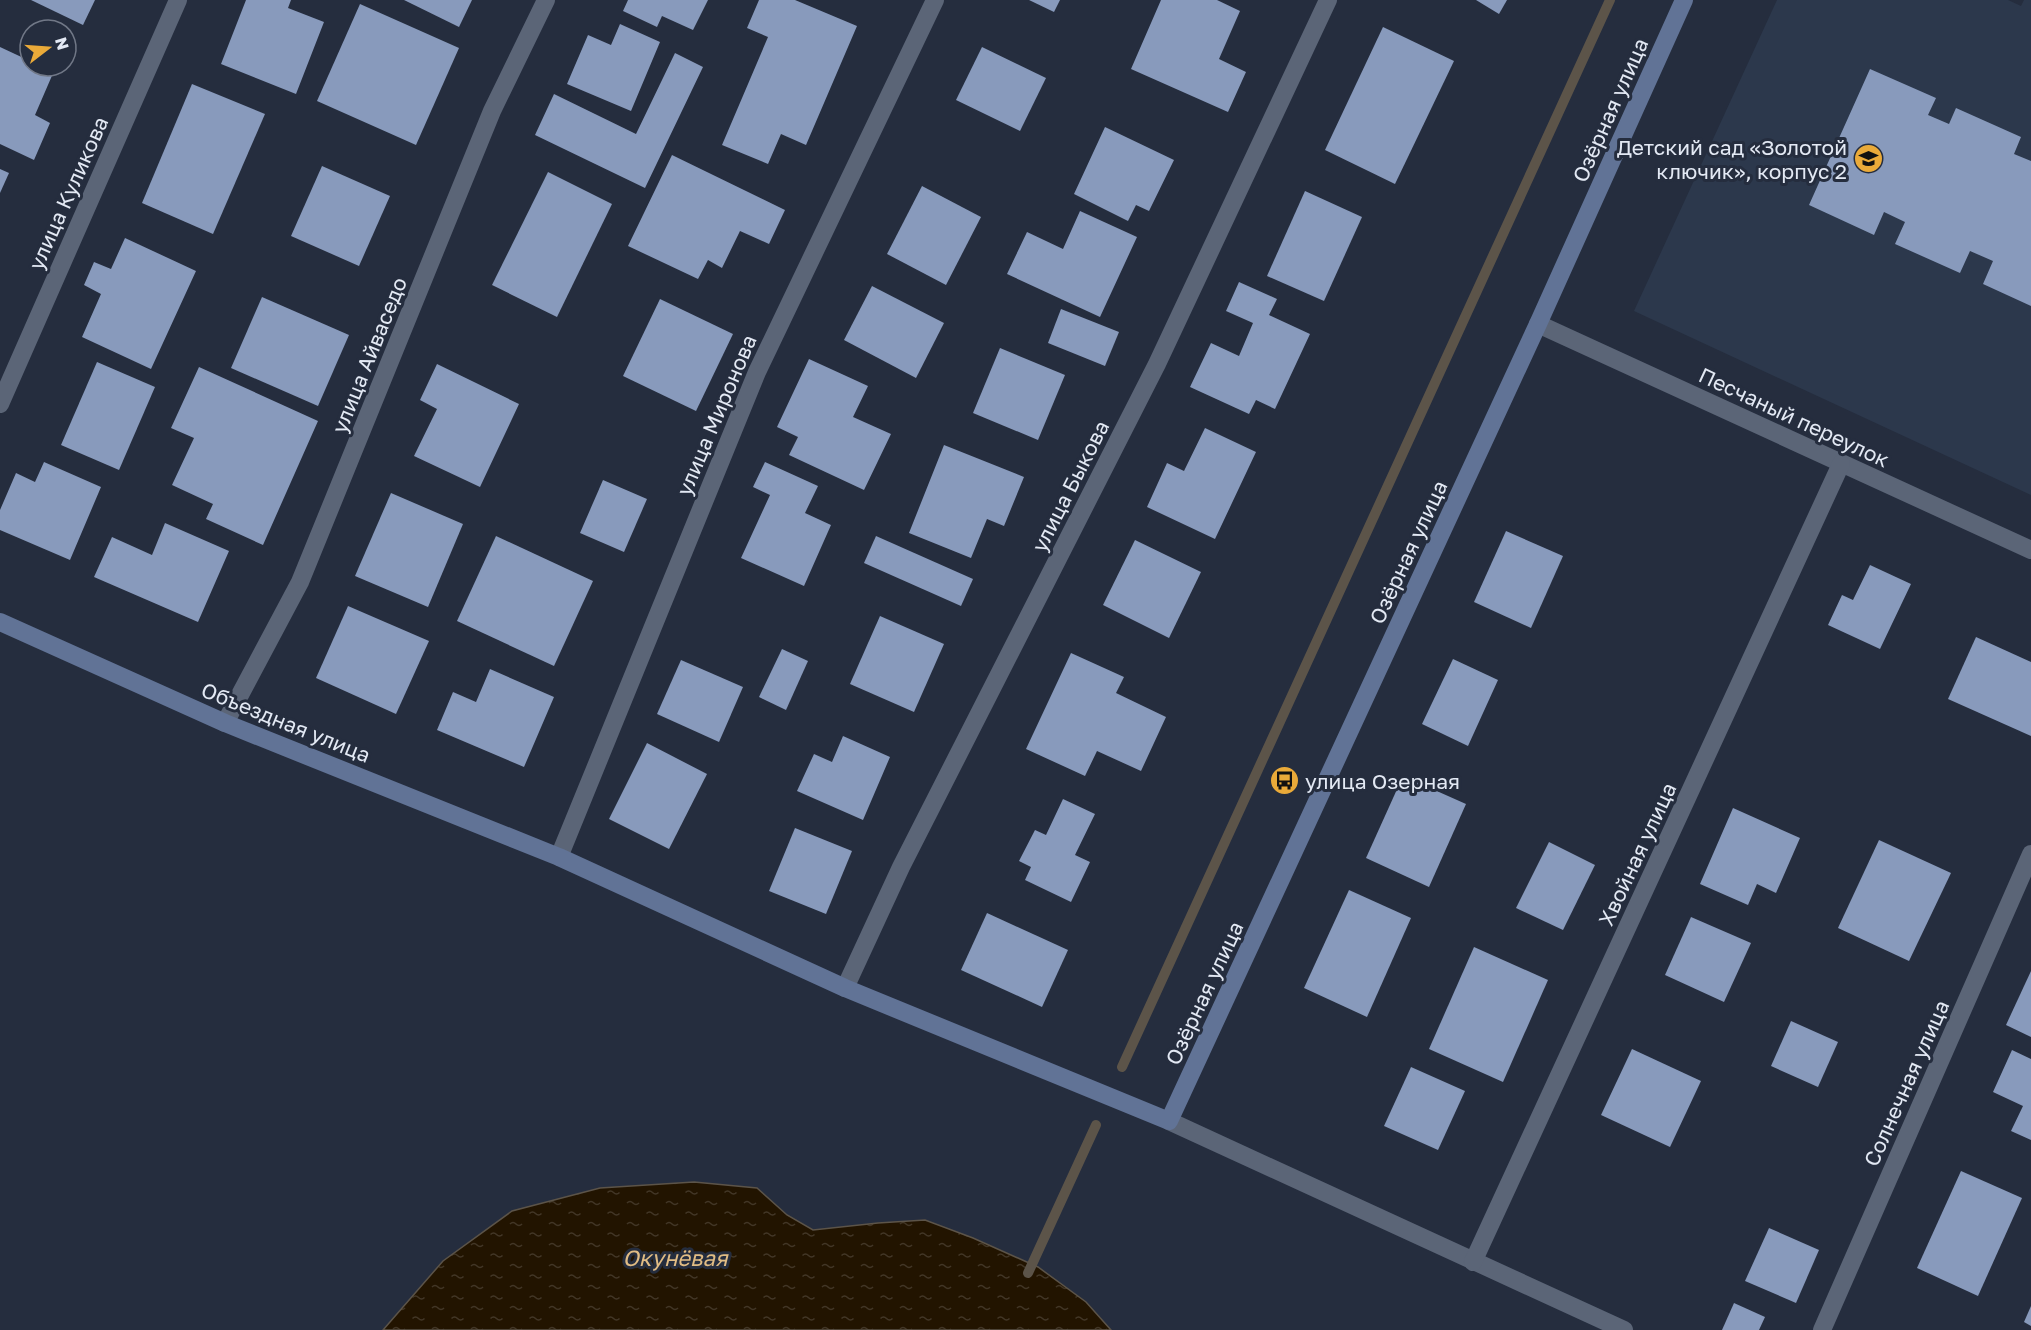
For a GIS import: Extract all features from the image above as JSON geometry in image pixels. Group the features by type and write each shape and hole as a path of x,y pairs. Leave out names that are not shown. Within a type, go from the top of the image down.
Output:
{"main road":[{"name":"Озёрная улица","path":"1169,1121 1538,324 1684,0"},
{"name":"Объездная улица","path":"0,622 225,723 559,857 845,988 1169,1121"}],"street":[{"name":"улица Куликова","path":"0,404 178,0"},
{"name":"улица Айваседо","path":"225,723 300,582 492,111 546,0"},
{"name":"улица Миронова","path":"559,857 757,372 935,0"},
{"name":"улица Быкова","path":"845,988 901,867 1157,364 1328,0"},
{"name":"Песчаный переулок","path":"1538,324 2031,550"},
{"name":"Хвойная улица","path":"1473,1262 1841,464"},
{"name":"Солнечная улица","path":"1821,1330 2031,854"},
{"path":"1169,1121 1624,1330"}],"shaded area":[{"name":"Детский сад «Золотой ключик», корпус 2","path":"1777,0 2008,0 2021,6 2024,0 2031,0 2031,495 1634,311"}],"water":[{"name":"Окунёвая","path":"694,1182 757,1188 787,1215 813,1230 925,1220 973,1238 1038,1267 1086,1302 1111,1330 383,1330 443,1261 512,1211 600,1188"}],"building":[{"path":"31,0 95,0 83,25 78,23 78,18 68,18"},
{"path":"246,0 291,0 288,8 324,22 296,94 221,64"},
{"path":"404,0 472,0 459,27"},
{"path":"628,0 708,0 693,30 662,16 657,27 623,11"},
{"path":"759,0 795,0 857,26 806,145 781,134 768,164 722,145 768,37 747,28"},
{"path":"1029,0 1060,0 1054,12"},
{"path":"1161,0 1217,0 1240,11 1219,59 1246,72 1228,112 1131,69"},
{"path":"1476,0 1507,0 1499,14"},
{"path":"360,4 459,48 416,145 317,101"},
{"path":"620,24 660,42 631,111 567,84 588,35 611,45"},
{"path":"1383,27 1454,61 1395,184 1325,150"},
{"path":"0,47 18,55 18,78 51,78 35,115 50,123 34,160 0,144"},
{"path":"982,47 1046,78 1020,131 956,100"},
{"path":"675,53 703,67 645,188 535,135 554,94 636,134"},
{"path":"1870,69 1936,98 1928,115 1949,124 1956,108 2021,137 2014,154 2031,161 2031,306 1983,284 1993,261 1970,251 1960,273 1895,244 1905,222 1884,212 1874,235 1809,205"},
{"path":"192,84 265,114 213,234 142,203"},
{"path":"1105,127 1174,160 1149,211 1136,205 1128,221 1074,194"},
{"path":"672,155 785,210 769,244 740,231 722,268 708,260 698,279 628,246"},
{"path":"322,166 390,196 359,266 291,236"},
{"path":"0,169 9,173 0,193"},
{"path":"548,172 612,204 557,317 492,285"},
{"path":"922,186 981,217 946,285 887,254"},
{"path":"1305,191 1362,217 1324,301 1267,276"},
{"path":"1080,211 1137,237 1100,317 1007,274 1027,232 1063,249"},
{"path":"125,238 196,271 151,369 82,337 101,294 84,285 94,262 111,269"},
{"path":"1239,282 1277,299 1269,315 1310,334 1275,409 1256,400 1249,414 1190,387 1211,343 1239,356 1253,323 1226,311"},
{"path":"872,286 944,323 916,378 844,340"},
{"path":"262,297 349,335 318,406 231,368"},
{"path":"660,299 733,334 696,411 623,376"},
{"path":"1061,309 1119,332 1105,366 1048,343"},
{"path":"1000,348 1065,375 1038,440 973,413"},
{"path":"809,359 868,386 853,417 891,434 864,490 789,455 798,437 777,427"},
{"path":"97,362 155,387 119,470 61,445"},
{"path":"437,364 519,404 480,487 414,456 437,409 420,400"},
{"path":"199,367 318,421 263,545 206,519 213,504 172,485 194,438 171,428"},
{"path":"1205,428 1256,452 1215,539 1147,507 1167,463 1184,471"},
{"path":"944,445 1024,477 1004,526 987,519 971,558 909,533"},
{"path":"44,462 101,487 70,560 0,530 0,510 16,473 35,482"},
{"path":"765,462 818,486 805,513 831,525 804,586 741,558 770,495 753,487"},
{"path":"603,480 647,499 624,552 580,533"},
{"path":"391,493 463,524 428,607 355,576"},
{"path":"165,523 229,551 198,622 94,577 112,537 152,555"},
{"path":"1506,531 1563,556 1531,628 1474,602"},
{"path":"496,536 593,581 554,666 457,621"},
{"path":"876,536 973,579 961,606 864,563"},
{"path":"1135,540 1201,572 1169,638 1103,605"},
{"path":"1870,565 1911,584 1880,649 1828,625 1842,595 1853,600"},
{"path":"348,606 429,641 396,714 316,678"},
{"path":"880,616 944,644 914,712 850,684"},
{"path":"1976,637 2031,662 2031,736 1948,699"},
{"path":"782,649 808,661 786,710 759,697"},
{"path":"1071,653 1124,677 1116,693 1166,717 1141,771 1097,751 1085,776 1026,749"},
{"path":"1453,659 1498,680 1468,746 1422,724"},
{"path":"681,660 743,687 719,742 657,714"},
{"path":"490,669 554,697 524,767 437,730 453,692 476,702"},
{"path":"843,736 890,757 863,820 797,791 814,754 832,762"},
{"path":"647,743 707,774 669,849 609,819"},
{"path":"1403,776 1466,804 1429,887 1366,858"},
{"path":"1063,799 1095,814 1075,855 1090,862 1071,902 1025,880 1031,867 1019,861 1035,830 1046,835"},
{"path":"1733,808 1800,838 1776,893 1757,884 1748,905 1700,884"},
{"path":"795,828 852,851 826,914 769,891"},
{"path":"1879,840 1951,873 1909,961 1838,928"},
{"path":"1549,842 1595,865 1563,930 1516,908"},
{"path":"1349,890 1411,918 1367,1017 1304,988"},
{"path":"987,913 1068,950 1042,1007 961,970"},
{"path":"1691,917 1751,943 1724,1002 1665,975"},
{"path":"1474,947 1548,980 1503,1082 1429,1049"},
{"path":"2031,971 2031,1037 2006,1025"},
{"path":"1791,1021 1838,1042 1818,1087 1771,1066"},
{"path":"1632,1049 1701,1081 1670,1147 1601,1115"},
{"path":"2012,1050 2031,1059 2031,1140 2011,1131 2023,1106 1993,1092"},
{"path":"1411,1067 1465,1091 1438,1150 1384,1126"},
{"path":"1961,1171 2022,1198 1978,1296 1917,1268"},
{"path":"1769,1228 1819,1250 1796,1303 1745,1281"},
{"path":"1734,1303 1765,1317 1759,1330 1722,1330"},
{"path":"2031,1306 2031,1326 2024,1322"}],"waterway":[{"path":"1122,1067 1610,0"},
{"path":"1028,1273 1096,1125"}],"place":[{"name":"Детский сад «Золотой ключик», корпус 2","path":"1868,159"},
{"name":"улица Озерная","path":"1284,781"}]}
